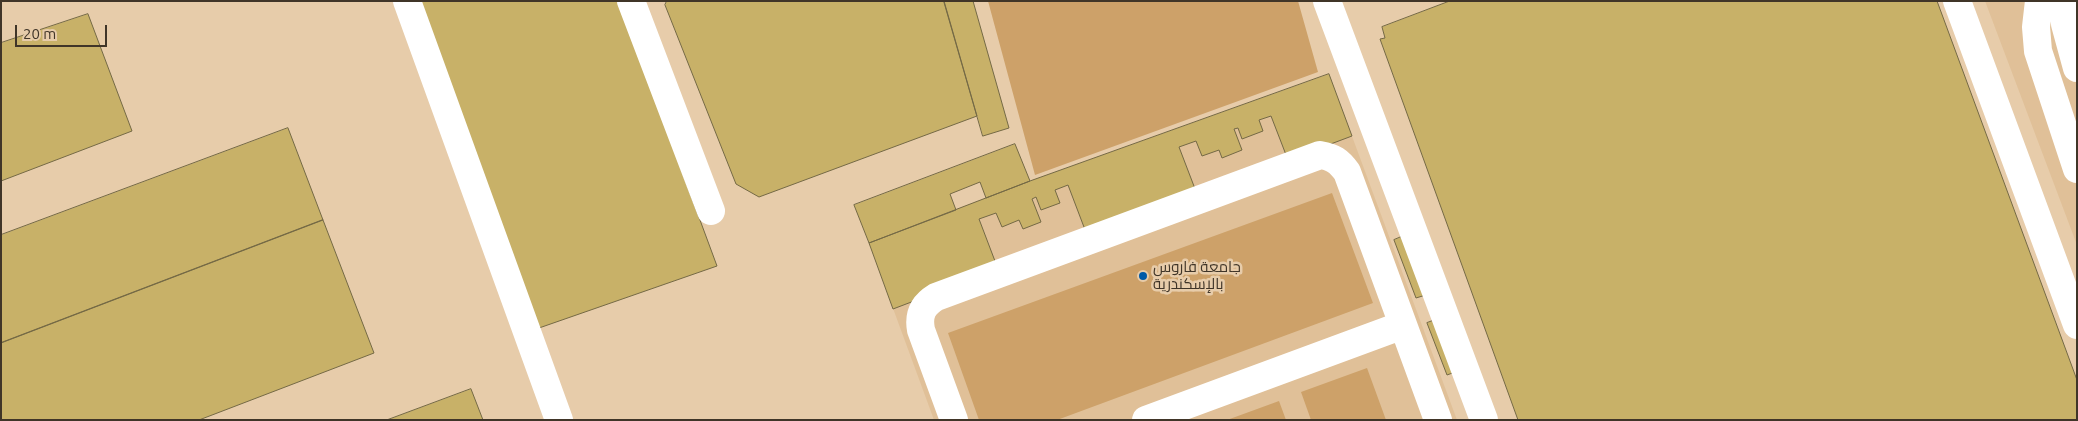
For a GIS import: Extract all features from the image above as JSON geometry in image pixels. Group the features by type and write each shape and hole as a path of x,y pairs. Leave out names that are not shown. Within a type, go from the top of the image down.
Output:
{"lane":[{"path":"407,1 559,420"},
{"path":"631,1 711,211"},
{"path":"1327,1 1484,420"},
{"path":"1957,1 2077,324"},
{"path":"2039,1 2036,27 2038,51 2077,169"},
{"path":"2063,1 2065,24 2077,68"},
{"path":"954,420 921,330 920,314 923,306 929,301 1320,155 1331,157 1340,162 1347,172 1438,420"},
{"path":"1146,420 1403,325"}],"shaded area":[{"path":"988,1 1298,1 1318,72 1035,175"},
{"path":"1985,1 2077,1 2077,245"},
{"name":"جامعة فاروس بالإسكندرية","path":"1329,74 1457,420 934,420 869,243 1030,181"},
{"path":"1332,193 1373,303 1057,420 979,420 948,333"},
{"path":"1367,368 1386,420 1311,420 1301,392"},
{"path":"1279,401 1286,420 1227,420"}],"building":[{"path":"421,1 619,1 717,266 539,328"},
{"path":"667,1 944,1 977,116 759,197 736,184 665,5"},
{"path":"944,1 973,1 1009,128 983,136"},
{"path":"1450,1 1937,1 2077,380 2077,420 1518,420 1380,39 1385,38 1382,27"},
{"path":"88,14 132,131 1,181 1,43"},
{"path":"1329,74 1352,136 1288,160 1271,116 1259,120 1263,131 1242,139 1238,128 1234,129 1242,150 1222,158 1219,150 1202,156 1196,141 1179,147 1197,194 1087,235 1068,185 1055,190 1060,203 1041,210 1036,197 1032,199 1041,222 1023,229 1019,220 1002,227 996,213 979,219 998,269 893,309 869,243 1030,181"},
{"path":"288,128 323,220 1,343 1,235"},
{"path":"1015,144 1030,181 986,198 980,182 950,194 956,210 869,243 854,205"},
{"path":"323,220 374,353 199,420 1,420 1,343"},
{"path":"1406,235 1429,294 1416,298 1394,240"},
{"path":"1438,319 1458,371 1447,375 1427,323"},
{"path":"471,389 483,420 387,420"}],"place":[{"name":"جامعة فاروس بالإسكندرية","path":"1143,276"}]}
